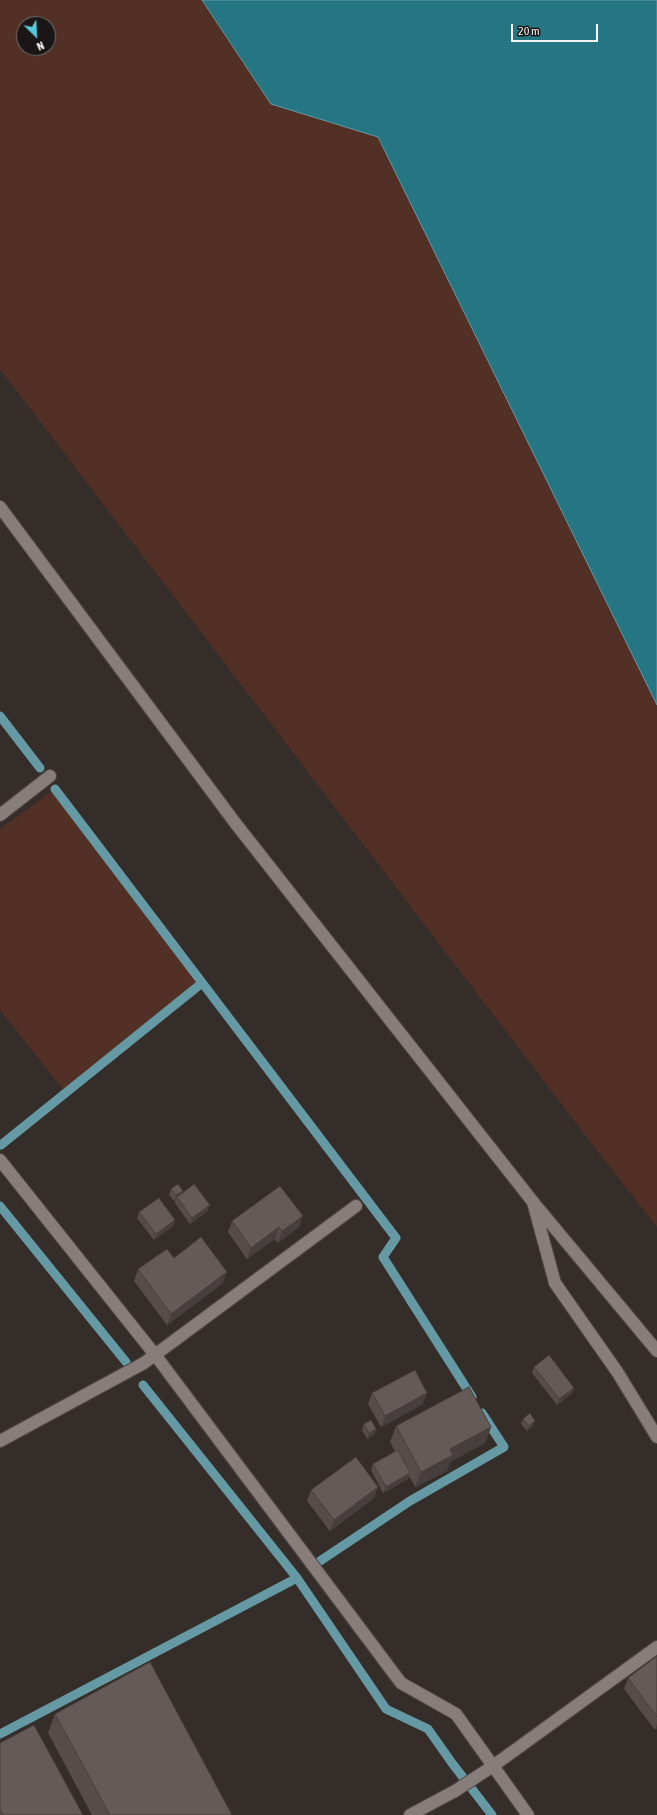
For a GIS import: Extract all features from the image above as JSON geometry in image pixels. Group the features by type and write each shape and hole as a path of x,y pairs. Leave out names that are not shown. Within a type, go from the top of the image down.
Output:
{"street":[{"path":"0,507 236,824 533,1202 657,1351"},
{"path":"0,815 50,776"},
{"path":"0,1160 156,1356 401,1684 456,1714 528,1815"},
{"path":"533,1202 555,1283 618,1373 657,1436"},
{"path":"0,1441 156,1356 356,1206"},
{"path":"410,1815 462,1787 483,1773 657,1647"}],"shaded area":[{"path":"0,0 202,0 271,104 378,137 657,705 657,1227 0,369"},
{"path":"55,789 202,983 66,1093 0,1010 0,829"}],"water":[{"path":"202,0 657,0 657,705 378,137 271,104"}],"building":[{"path":"178,1184 183,1191 176,1195 171,1189"},
{"path":"194,1184 210,1205 192,1218 177,1197"},
{"path":"280,1186 303,1216 282,1231 279,1227 251,1248 232,1221"},
{"path":"159,1198 175,1220 156,1234 139,1212"},
{"path":"201,1237 227,1272 171,1314 138,1269 167,1249 174,1258"},
{"path":"549,1355 574,1388 559,1399 534,1367"},
{"path":"415,1370 427,1393 385,1416 372,1393"},
{"path":"469,1387 491,1427 450,1449 453,1455 421,1472 396,1426"},
{"path":"530,1413 535,1421 529,1426 523,1419"},
{"path":"371,1420 376,1429 369,1433 364,1424"},
{"path":"398,1450 410,1473 386,1487 373,1464"},
{"path":"356,1457 378,1487 334,1520 311,1490"},
{"path":"657,1656 657,1717 628,1678"},
{"path":"150,1662 232,1815 110,1815 55,1714"},
{"path":"34,1725 83,1815 3,1815 0,1810 0,1743"}],"waterway":[{"path":"0,716 40,768"},
{"path":"55,789 396,1238 383,1257 472,1397"},
{"path":"1,1145 202,983"},
{"path":"0,1206 126,1362"},
{"path":"143,1385 297,1578 386,1709 428,1729 492,1815"},
{"path":"320,1561 410,1501 504,1447 482,1413"},
{"path":"0,1734 297,1578"}]}
